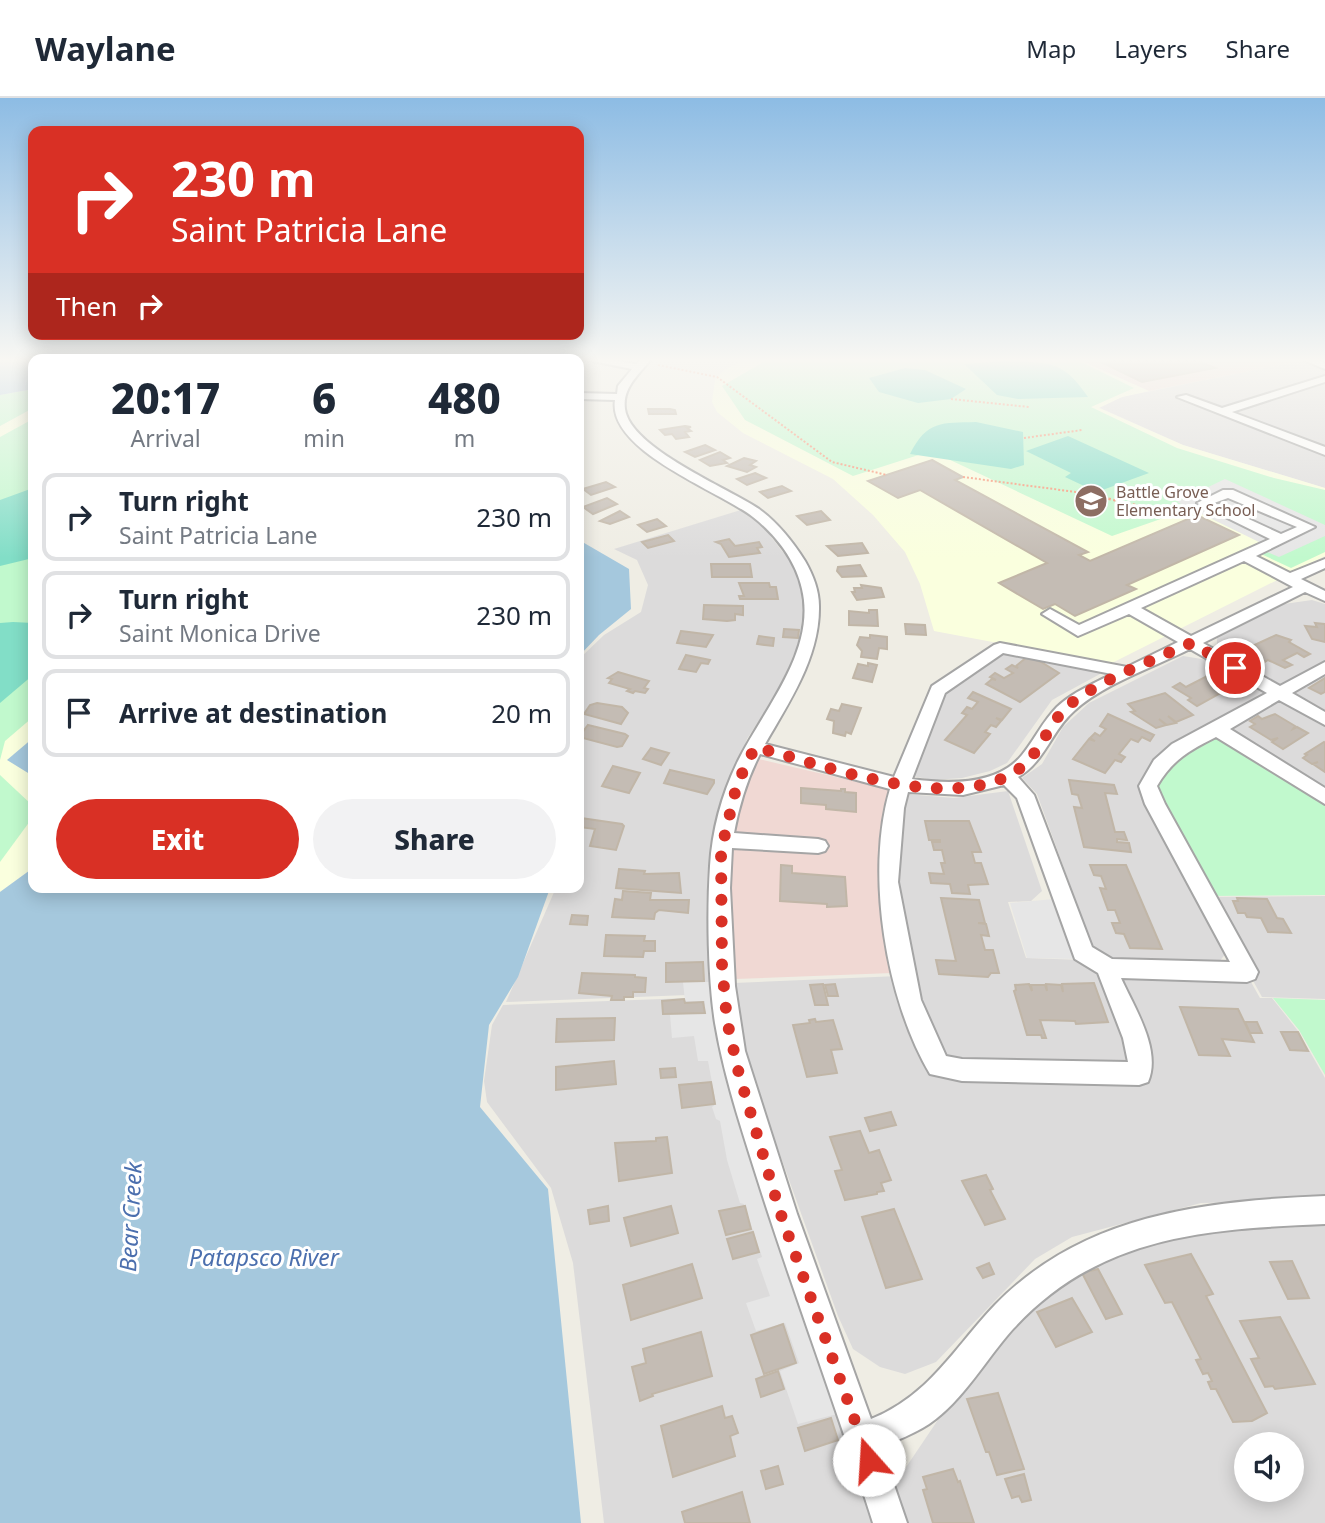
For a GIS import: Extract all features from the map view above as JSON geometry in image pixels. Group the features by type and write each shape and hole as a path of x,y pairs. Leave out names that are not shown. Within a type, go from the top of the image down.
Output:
{"street":[{"path":"627,426 643,446 757,514 792,552 811,592 812,616 807,647 737,784 724,840 720,877 722,965 727,1021 739,1074 780,1212 890,1523"},
{"path":"1258,426 1325,451"},
{"path":"1050,614 1077,631 1308,527 1232,493 1203,503 1280,539"},
{"path":"1245,556 1325,597"},
{"path":"755,747 901,784 939,789 967,788 1006,776 1019,769 1032,756 1054,721 1083,695 1191,643 1297,583 1325,563"},
{"path":"1128,607 1325,719"},
{"path":"1109,968 1109,976 1138,1048 1142,1063 1139,1074 961,1070 939,1066 928,1048 909,1000 888,882 894,808 908,761 938,690 1000,648 1128,672"},
{"path":"1006,776 1025,795 1083,953 1109,968 1247,972 1148,786 1160,764 1178,748 1217,729 1325,667"},
{"path":"1217,729 1325,797"},
{"path":"724,840 818,846"},
{"path":"862,1439 913,1417 941,1392 1028,1293 1072,1262 1110,1241 1155,1227 1210,1215 1325,1210"}],"path":[{"path":"783,426 832,462 887,475"},
{"path":"1024,438 1082,430"},
{"path":"963,477 1070,489 1170,513"}],"shaded area":[{"path":"0,426 28,426 28,742 8,760 28,773 28,872 0,892"},
{"name":"Battle Grove Elementary School","path":"734,426 1139,426 1183,445 1325,488 1325,556 1110,664 934,631 920,584 905,552 873,515 833,479 743,433"},
{"path":"1139,426 1325,426 1325,488 1183,445"},
{"path":"1225,479 1325,525 1325,536 1279,557 1260,549 1259,542 1177,502"},
{"path":"744,509 765,529 796,569 804,606 798,649 773,699 747,739 720,815 708,939 713,994 506,1002 554,893 584,893 584,654 604,635 641,612 648,585 637,560 614,549"},
{"path":"1312,600 1325,604 1325,710 1227,654 1217,644 1217,638 1284,604"},
{"path":"1000,651 1100,671 1100,674 1052,700 1007,763 990,771 962,778 933,780 907,775 942,690"},
{"path":"1183,656 1208,660 1267,693 1175,747 1230,948 1219,962 1111,959 1093,948 1037,794 1022,778 1042,764 1063,727 1089,703"},
{"path":"1271,701 1282,702 1325,727 1325,792 1234,736 1231,729"},
{"path":"754,758 892,790 882,827 880,889 892,973 735,979 730,838"},
{"path":"1008,791 1042,891 1031,901 1008,902 1026,958 1083,960 1100,971 1133,1052 1123,1062 944,1059 907,963 894,883 895,833 906,794 954,798"},
{"path":"1325,896 1325,999 1262,997 1207,897"},
{"path":"1054,899 1079,959 1027,958 1010,903"},
{"path":"1113,971 1247,975 1260,998 1272,998 1298,1031 1325,1078 1325,1200 1201,1203 1072,1237 1035,1259 936,1362 905,1374 880,1367 853,1349 838,1316 747,1063 734,983 899,976 936,1072 1146,1077"},
{"path":"683,982 713,982 841,1413 798,1424 780,1371 799,1363 785,1323 756,1331 746,1303 770,1296 757,1259 762,1257 744,1204 740,1203 727,1160 720,1121 716,1119 712,1107 716,1104 708,1061 698,1061 694,1036 672,1038 670,1015 705,1013 705,1001 685,1001"},
{"path":"715,997 874,1523 604,1523 573,1263 551,1188 487,1102 484,1081 492,1025 503,1005"},
{"path":"1325,1213 1325,1523 901,1523 890,1491 983,1353 1051,1282 1121,1241"}],"green space":[{"path":"21,426 28,426 28,721 5,741 0,760 0,437"},
{"path":"756,426 1130,426 1177,448 1274,478 1325,490 1325,552 1291,568 1259,553 1283,544 1195,507 1112,536 931,451 853,476"},
{"path":"937,426 992,426 1023,432 1024,465 1011,469 910,454 923,435"},
{"path":"1068,436 1149,473 1097,492 1065,477 1071,473 1026,451"},
{"path":"28,490 28,559 0,566 0,500"},
{"path":"0,623 28,623 28,679 0,703"},
{"path":"1217,731 1325,799 1325,895 1206,896 1150,792 1161,765"},
{"path":"0,775 28,801 28,824 0,862"},
{"path":"1273,998 1325,1000 1325,1075 1299,1030"}],"water":[{"path":"584,543 629,569 631,609 584,651"},
{"path":"28,742 28,773 7,760"},
{"name":"Patapsco River","path":"28,872 28,893 548,893 518,977 489,1025 480,1107 548,1189 581,1523 0,1523 0,892"}],"building":[{"path":"691,427 687,428 691,431 685,432 689,437 676,439 672,434 665,435 660,430"},
{"path":"705,445 715,450 695,457 685,452"},
{"path":"720,452 730,458 723,460 727,463 710,466 700,460"},
{"path":"744,458 756,461 750,465 756,467 747,472 727,466"},
{"path":"932,460 963,477 955,480 1088,552 1079,555 1090,561 1197,515 1239,535 1127,585 1136,589 1075,616 1055,604 1043,609 999,583 1047,563 920,490 898,498 868,481"},
{"path":"755,473 766,478 747,485 737,479"},
{"path":"606,482 615,487 591,495 584,489"},
{"path":"782,486 791,491 768,498 760,492"},
{"path":"607,498 617,504 593,514 584,507"},
{"path":"620,511 629,517 610,524 600,521"},
{"path":"821,511 830,520 807,525 797,516"},
{"path":"657,519 666,526 647,532 638,525"},
{"path":"668,535 674,541 648,548 642,542"},
{"path":"729,539 735,546 759,542 762,547 757,548 760,553 729,557 721,544 716,542"},
{"path":"862,543 868,553 838,556 827,546"},
{"path":"711,564 750,564 752,577 712,577"},
{"path":"860,565 866,576 842,577 837,571 838,567"},
{"path":"739,583 769,583 770,587 776,587 778,599 740,599 739,596 744,596"},
{"path":"861,585 881,588 884,597 857,600 852,592 855,592 854,588 862,588"},
{"path":"704,605 743,606 743,615 735,614 735,620 727,621 703,619"},
{"path":"869,610 877,610 878,626 849,625 849,611 869,613"},
{"path":"1315,623 1325,624 1325,642 1312,639 1305,626 1317,627"},
{"path":"905,624 925,625 926,635 906,634"},
{"path":"784,629 799,630 798,638 783,637"},
{"path":"681,631 713,635 706,647 677,643"},
{"path":"870,635 887,637 887,649 879,648 877,659 861,657 862,651 857,645 860,637 870,638"},
{"path":"1276,635 1291,640 1289,642 1310,654 1304,657 1297,653 1283,660 1292,665 1285,668 1268,660 1263,663 1251,655 1255,653 1248,648"},
{"path":"759,636 774,638 773,646 757,644"},
{"path":"686,655 710,660 708,664 701,663 696,672 679,669"},
{"path":"1027,657 1059,673 1020,702 986,684 992,679 996,680 990,677 995,673 1004,678 1013,673 1006,669 1012,665 1018,668 1016,666"},
{"path":"868,663 877,665 872,682 853,678 858,664 868,666"},
{"path":"618,672 649,681 644,688 648,689 645,693 633,693 627,691 630,689 609,683 612,679 608,678"},
{"path":"1209,675 1233,686 1197,706 1188,700 1191,698 1173,687 1180,683 1186,687"},
{"path":"1325,678 1325,692 1321,694 1309,688"},
{"path":"973,692 1011,709 1002,720 996,718 1001,721 996,727 991,725 985,732 990,734 974,753 945,740 967,715 962,713 967,707 972,709 978,702 968,698"},
{"path":"1165,693 1193,715 1176,722 1168,716 1176,723 1167,725 1159,719 1166,725 1156,728 1131,712 1135,711 1128,704"},
{"path":"597,703 622,707 628,713 621,724 584,714 590,705"},
{"path":"842,704 861,708 851,734 846,732 845,736 833,733 834,721 827,719 831,709 839,711"},
{"path":"1108,714 1154,735 1150,741 1142,737 1138,742 1131,739 1119,754 1125,757 1121,762 1115,760 1105,773 1073,759 1089,739 1095,741 1090,738 1095,733 1100,736 1106,729 1100,726"},
{"path":"1275,714 1295,726 1293,729 1297,727 1308,733 1283,749 1272,742 1278,738 1271,740 1250,727 1255,724 1250,721 1258,716 1262,719"},
{"path":"588,725 628,736 622,746 617,747 584,738 584,730"},
{"path":"1324,742 1325,772 1313,764 1318,762 1312,764 1303,758"},
{"path":"651,748 669,753 661,765 643,759"},
{"path":"613,766 640,773 629,793 602,786"},
{"path":"670,770 714,780 714,783 707,794 664,783"},
{"path":"1069,780 1114,785 1117,794 1105,793 1115,832 1124,832 1127,840 1117,839 1117,842 1129,843 1131,852 1084,847 1074,807 1082,808 1078,795 1072,794"},
{"path":"801,788 845,789 845,792 856,793 856,812 801,803"},
{"path":"584,818 624,826 616,850 590,846 595,829 584,828"},
{"path":"925,821 969,821 981,852 972,852 975,863 981,863 988,884 968,885 970,894 952,893 950,884 931,883 929,873 944,874 941,863 945,863 942,850 934,850 932,842 940,840 929,840"},
{"path":"781,865 792,866 792,873 845,877 847,906 827,907 827,904 780,901"},
{"path":"1090,865 1126,865 1162,949 1130,948 1124,934 1116,933 1112,923 1120,923 1115,910 1108,910 1100,888 1106,889 1101,876 1094,875"},
{"path":"619,869 645,871 644,874 679,873 681,893 616,888"},
{"path":"623,891 651,893 650,900 689,900 688,913 659,910 654,919 612,917 615,899 622,900"},
{"path":"941,898 979,900 985,923 978,923 986,924 989,936 981,935 985,950 993,950 999,973 991,973 988,977 939,974 936,960 956,961"},
{"path":"1237,898 1267,899 1277,918 1283,919 1291,933 1268,932 1261,918 1238,913 1233,901 1238,901"},
{"path":"572,915 588,916 587,925 570,924"},
{"path":"606,935 645,936 644,941 655,941 655,951 644,951 643,957 604,956"},
{"path":"703,962 704,981 666,982 666,963"},
{"path":"582,973 635,975 646,978 645,992 633,992 633,997 624,997 624,1000 611,1000 612,996 579,993"},
{"path":"1094,983 1108,1022 1076,1024 1075,1021 1040,1020 1046,1038 1041,1035 1027,1035 1014,991 1015,985 1029,984 1032,991 1031,985 1045,985 1047,991 1046,984 1061,985 1063,992 1062,984"},
{"path":"823,984 828,1005 815,1005 810,985"},
{"path":"835,984 838,996 828,996 825,985"},
{"path":"684,999 685,1003 703,1002 705,1013 663,1014 662,1001"},
{"path":"1180,1007 1238,1009 1254,1042 1222,1039 1230,1056 1199,1055"},
{"path":"615,1018 614,1040 556,1042 557,1019"},
{"path":"815,1019 816,1022 833,1020 842,1049 831,1050 837,1073 807,1077 793,1025 810,1023 809,1020"},
{"path":"1245,1022 1257,1022 1262,1033 1250,1033"},
{"path":"1281,1032 1298,1032 1308,1051 1290,1050"},
{"path":"614,1061 616,1084 556,1090 556,1067"},
{"path":"675,1068 676,1077 661,1078 660,1069"},
{"path":"711,1082 715,1104 682,1108 679,1085"},
{"path":"891,1112 896,1125 870,1131 865,1118"},
{"path":"860,1131 869,1153 879,1150 891,1180 881,1183 884,1191 845,1200 835,1171 842,1170 830,1137"},
{"path":"667,1137 672,1173 619,1181 615,1143 656,1141 656,1138"},
{"path":"986,1175 993,1189 990,1190 1005,1219 985,1225 962,1181"},
{"path":"608,1206 609,1221 590,1224 588,1210"},
{"path":"671,1206 678,1233 631,1246 624,1218"},
{"path":"745,1206 751,1229 726,1235 719,1211"},
{"path":"894,1209 922,1279 886,1288 862,1217"},
{"path":"753,1232 759,1252 733,1259 727,1239"},
{"path":"1191,1254 1213,1294 1206,1296 1267,1413 1252,1421 1233,1422 1216,1389 1211,1389 1208,1382 1212,1381 1208,1373 1203,1374 1196,1360 1201,1359 1172,1302 1165,1303 1145,1265"},
{"path":"1292,1261 1309,1298 1288,1299 1270,1262"},
{"path":"989,1263 994,1274 983,1278 977,1268"},
{"path":"692,1264 702,1298 631,1320 623,1285"},
{"path":"1098,1269 1122,1314 1106,1319 1082,1273"},
{"path":"1072,1298 1092,1332 1056,1347 1037,1312"},
{"path":"1280,1317 1315,1384 1275,1389 1273,1386 1265,1387 1251,1359 1259,1358 1240,1321"},
{"path":"783,1324 796,1363 764,1374 751,1335"},
{"path":"701,1332 712,1376 652,1394 653,1396 640,1401 632,1367 646,1363 643,1349"},
{"path":"778,1371 784,1389 761,1397 756,1379"},
{"path":"998,1393 1024,1469 997,1475 967,1399"},
{"path":"722,1406 725,1418 732,1416 738,1433 730,1436 735,1456 673,1477 661,1426"},
{"path":"831,1418 838,1440 805,1451 798,1428"},
{"path":"778,1466 783,1484 766,1489 761,1471"},
{"path":"953,1469 958,1482 960,1481 974,1523 933,1523 923,1490 927,1489 923,1477"},
{"path":"1024,1474 1031,1500 1022,1502 1019,1496 1012,1498 1005,1479"},
{"path":"742,1492 750,1523 685,1523 682,1512"}],"place":[{"name":"Battle Grove Elementary School","path":"1091,501"}],"route":[{"path":"869,1460 780,1212 739,1074 727,1021 722,965 721,851 729,811 747,762 755,747 918,788 967,788 1006,776 1019,769 1032,756 1054,721 1083,695 1191,643 1235,668"}],"water label":[{"name":"Bear Creek","path":"131,1217"}]}
